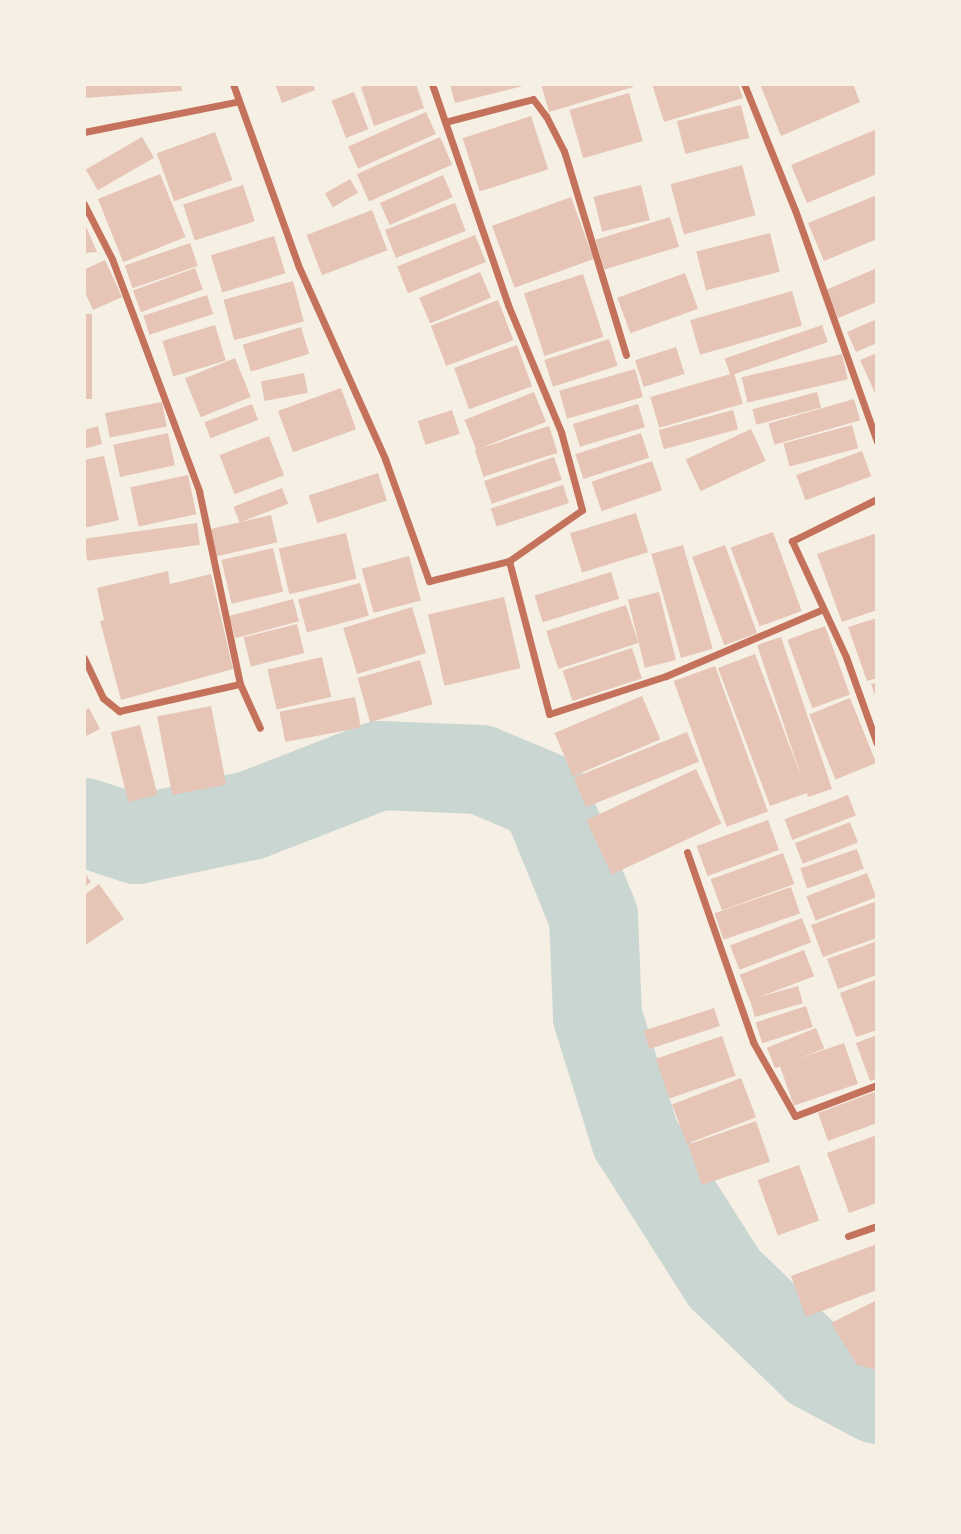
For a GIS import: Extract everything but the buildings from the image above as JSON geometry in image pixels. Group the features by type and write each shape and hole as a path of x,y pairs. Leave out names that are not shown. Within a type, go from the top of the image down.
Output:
{"street":[{"path":"233,84 236,102 298,265 385,459 429,581 509,561 582,510 561,432 508,305 432,84"},
{"path":"744,84 799,223 877,442"},
{"path":"445,122 533,99 564,151 626,355"},
{"path":"84,132 236,102"},
{"path":"84,204 112,259 199,491 240,684 260,727"},
{"path":"877,499 792,541 846,657 877,744"},
{"path":"509,561 549,713 666,676 822,609"},
{"path":"84,658 103,698 119,711 240,684"},
{"path":"687,852 752,1042 795,1116 877,1085"},
{"path":"848,1236 877,1226"}],"waterway":[{"path":"84,822 136,839 250,815 379,765 480,769 544,796 593,916 597,1016 635,1138 724,1278 815,1366 877,1399"}]}
